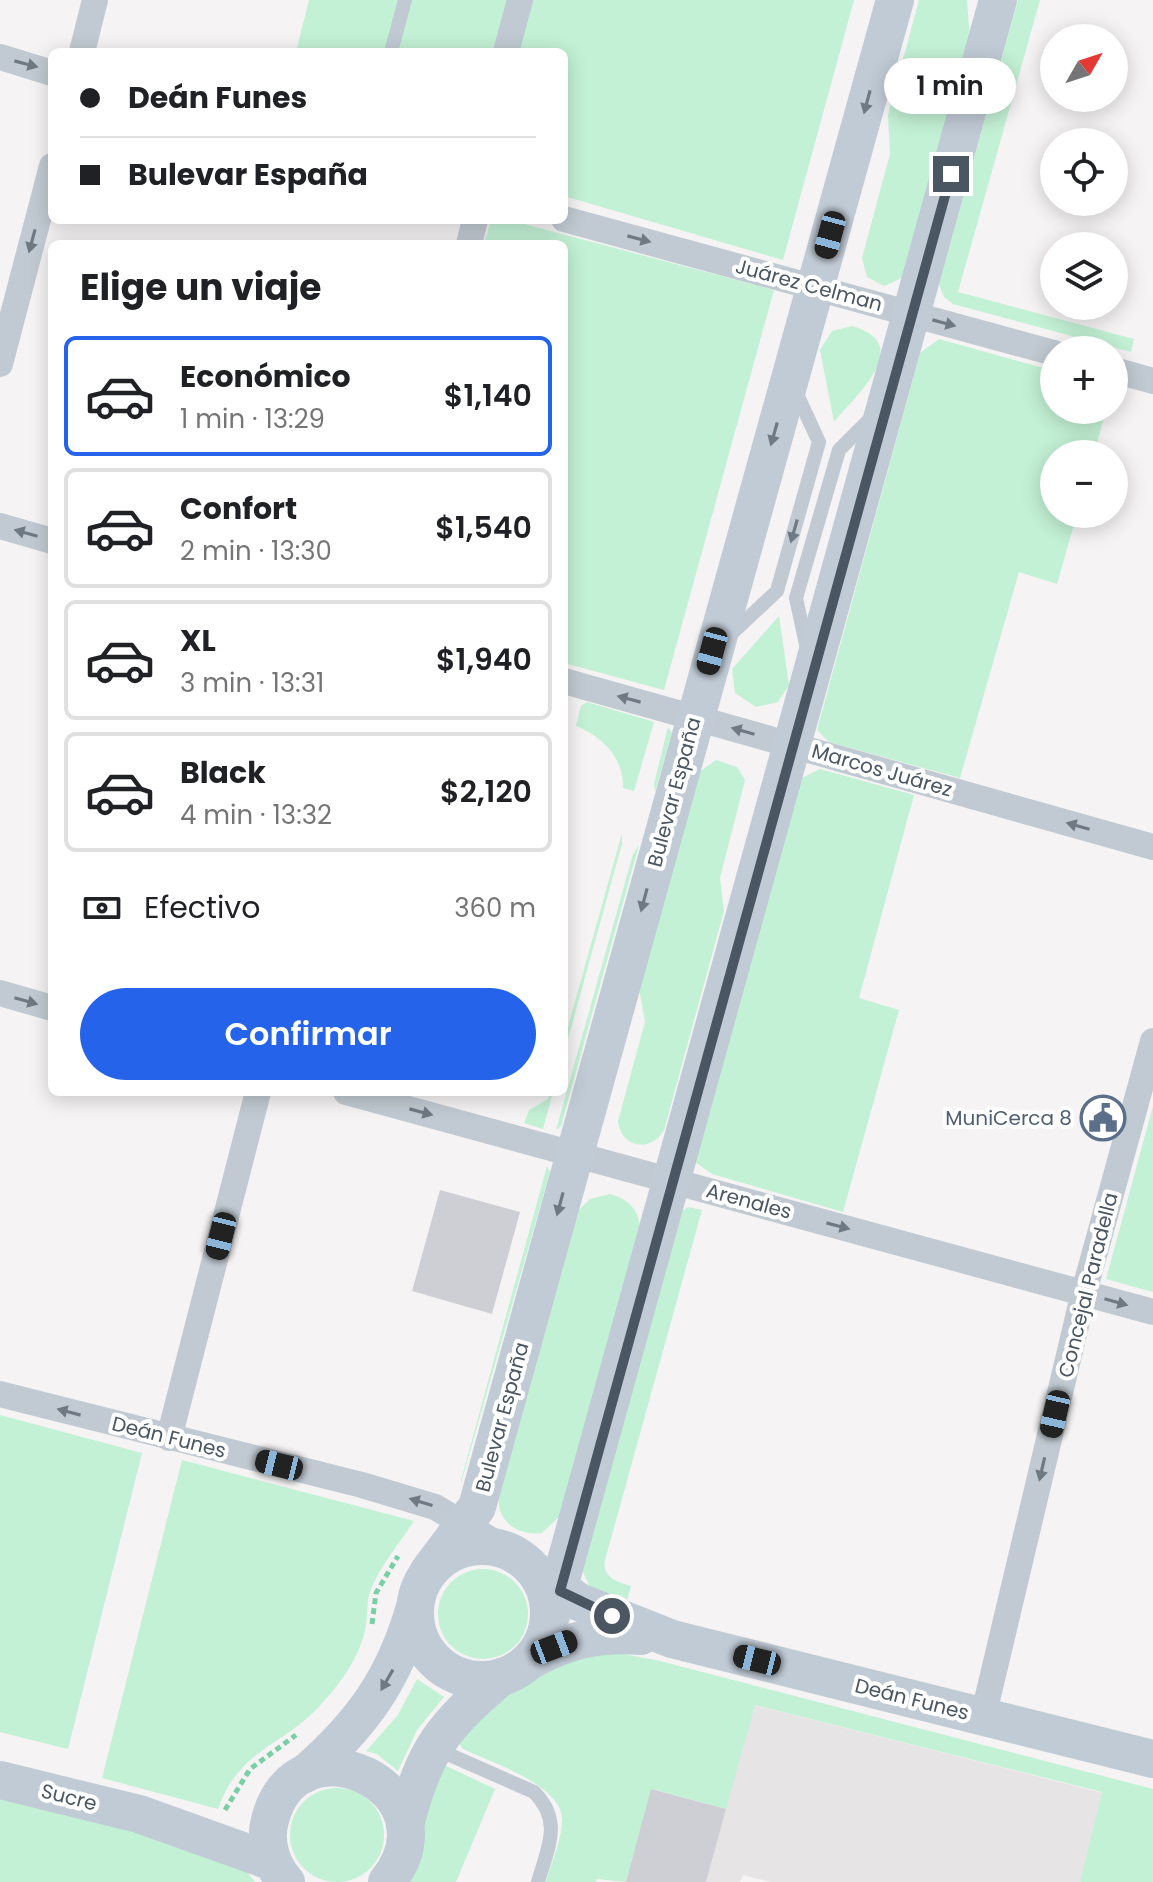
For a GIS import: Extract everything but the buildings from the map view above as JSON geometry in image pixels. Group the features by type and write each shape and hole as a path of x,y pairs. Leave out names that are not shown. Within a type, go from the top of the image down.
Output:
{"main road":[{"name":"Bulevar España","path":"429,1571 477,1507 895,0"},
{"path":"387,1882 397,1869 404,1848 405,1825 415,1787 432,1747 448,1725 526,1656 536,1572 672,1180 998,0"},
{"path":"281,1876 268,1843 274,1805 287,1787 337,1745 380,1693 403,1648 429,1571 453,1552 473,1546 494,1547 536,1572"},
{"name":"Deán Funes","path":"536,1572 579,1602 672,1639 1153,1759"},
{"path":"415,1607 420,1639 440,1665 469,1679 526,1656"},
{"name":"Deán Funes","path":"526,1656 575,1639 598,1635 672,1639"},
{"path":"305,1774 327,1767 348,1768 368,1774 386,1787 398,1805 405,1825"},
{"name":"Sucre","path":"0,1780 139,1814 230,1824 253,1819 274,1805"},
{"name":"Sucre","path":"139,1814 281,1876"}],"street":[{"path":"83,48 95,0"},
{"path":"507,48 520,0"},
{"path":"0,57 48,72"},
{"path":"0,364 48,181"},
{"name":"Juárez Celman","path":"568,220 1040,349"},
{"path":"1128,374 1153,381"},
{"path":"0,526 48,540"},
{"name":"Marcos Juárez","path":"568,682 1153,847"},
{"path":"0,993 48,1007"},
{"name":"Concejal Paradella","path":"983,1717 1084,1292 1153,1041"},
{"path":"169,1438 257,1096"},
{"name":"Arenales","path":"361,1096 1153,1312"},
{"name":"Deán Funes","path":"0,1394 362,1485 435,1507 466,1523 536,1572"}],"lane":[{"path":"392,48 405,0"},
{"path":"432,1747 534,1792 544,1802 551,1813 553,1831 538,1882"}],"shaded area":[{"path":"754,1705 1103,1793 1080,1882 771,1882 743,1875 740,1882 706,1882"}],"green space":[{"path":"309,0 854,0 783,260 568,197 568,48 297,48"},
{"path":"919,0 967,0 970,41 902,278 884,286 867,277 862,258 890,154 888,115"},
{"path":"1018,0 1040,0 958,292 1040,314 1040,320 1063,320 1123,336 1072,336 953,304 944,297 939,284"},
{"path":"490,224 524,224 774,290 664,690 568,664 568,240 485,240"},
{"path":"852,326 871,334 879,345 880,357 866,385 834,422 820,350 832,331"},
{"path":"1128,337 1134,339 1131,352 1128,351"},
{"path":"939,339 1040,367 1040,424 1102,424 1098,440 1040,440 1040,528 1073,528 1057,584 1019,572 960,778 829,742 817,730 920,353"},
{"path":"779,616 789,685 778,702 756,707 735,693 732,669"},
{"path":"587,702 654,722 634,791 623,788 620,767 603,742 576,726 581,706"},
{"path":"668,727 672,733 655,792 654,784"},
{"path":"716,760 737,767 745,780 720,878 724,911 664,1130 652,1142 637,1144 625,1137 618,1121 645,1022 639,988 698,773"},
{"path":"820,769 914,795 859,998 899,1010 843,1212 712,1174 695,1162 802,778"},
{"path":"622,833 622,844 568,1039 568,1027"},
{"path":"639,845 561,1126 556,1130 568,1096 633,854"},
{"path":"552,1096 543,1129 524,1123 529,1110"},
{"path":"1153,1106 1153,1292 1106,1279"},
{"path":"547,1166 550,1172 461,1483 461,1480"},
{"path":"610,1194 623,1199 633,1208 639,1219 640,1233 561,1515 542,1533 517,1530 501,1514 499,1497 579,1210 590,1199"},
{"path":"688,1207 702,1210 605,1560 608,1575 631,1586 627,1601 590,1587 582,1570 682,1211"},
{"path":"0,1415 142,1453 68,1749 0,1732"},
{"path":"182,1460 414,1521 375,1580 368,1598 363,1637 347,1671 316,1710 248,1762 226,1790 218,1809 102,1778"},
{"path":"483,1569 500,1572 515,1582 525,1597 528,1614 525,1631 515,1646 500,1656 483,1659 466,1656 451,1646 441,1631 438,1614 441,1597 451,1582 466,1572"},
{"path":"613,1652 660,1661 1153,1789 1153,1882 1080,1882 1102,1792 755,1705 726,1809 652,1789 626,1882 597,1879 596,1882 546,1882 560,1835 562,1820 559,1807 551,1796 523,1776 463,1749 457,1741 505,1698 572,1656"},
{"path":"417,1679 444,1697 417,1730 398,1771 377,1754 366,1751 398,1715"},
{"path":"442,1764 495,1789 456,1882 408,1882 422,1855 424,1821"},
{"path":"337,1788 355,1792 370,1802 380,1817 384,1835 380,1853 370,1868 355,1878 337,1882 319,1878 304,1868 294,1853 290,1835 294,1817 304,1802 319,1792"},
{"path":"0,1795 132,1828 247,1872 255,1882 0,1882"}],"place":[{"name":"MuniCerca 8","path":"1103,1118"}],"route":[{"path":"612,1616 560,1591 951,174"}]}
